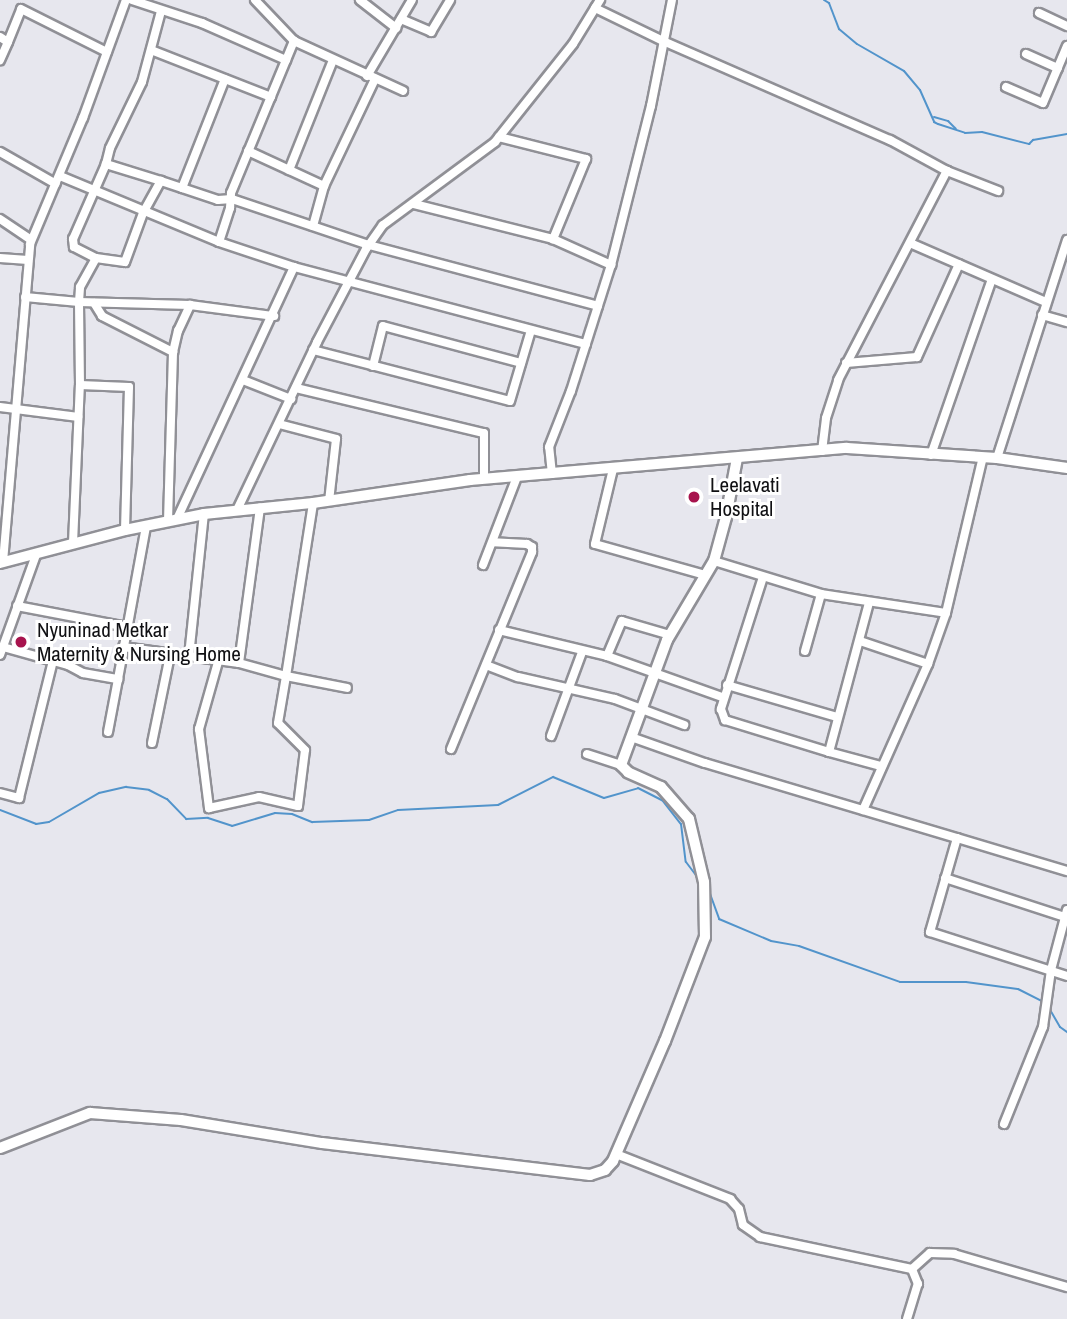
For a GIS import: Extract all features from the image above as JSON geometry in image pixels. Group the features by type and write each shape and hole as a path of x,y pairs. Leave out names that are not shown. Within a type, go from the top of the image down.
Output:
{"main road":[{"path":"2,563 125,530 204,514 329,501 484,479 847,448 997,458 1067,468"},
{"path":"0,1147 90,1114 181,1120 322,1143 590,1175 605,1170 616,1154 665,1041 705,937 703,887 694,831 678,803 661,787 628,772 621,765 670,635 714,561 726,517 737,458"}],"street":[{"path":"2,563 32,240 58,180 126,0"},
{"path":"132,0 202,23 286,60"},
{"path":"256,0 294,41 403,91"},
{"path":"360,0 396,28"},
{"path":"313,226 324,186 371,78 412,0"},
{"path":"401,19 431,32 450,0"},
{"path":"552,474 549,447 611,265 651,106 672,0"},
{"path":"237,510 313,350 369,245 383,225 414,204 499,136 573,44 597,4 663,41 890,140 947,171 998,191"},
{"path":"0,60 4,39 21,9 107,52"},
{"path":"161,11 142,82 92,190 73,239 75,247 96,258 125,262 143,213 161,181"},
{"path":"1039,13 1067,26"},
{"path":"219,242 248,152 294,41"},
{"path":"1006,87 1043,103 1067,46"},
{"path":"151,50 271,97"},
{"path":"1026,54 1058,68"},
{"path":"289,170 333,60"},
{"path":"182,188 225,79"},
{"path":"499,136 586,159 553,239"},
{"path":"0,152 58,180 92,190 219,242 294,267 586,344"},
{"path":"248,152 324,186"},
{"path":"106,164 218,200 232,199 369,245 598,306"},
{"path":"822,450 826,418 846,363 947,171"},
{"path":"414,204 553,239 611,265"},
{"path":"0,219 32,240"},
{"path":"997,458 1067,240"},
{"path":"910,243 1046,302"},
{"path":"0,258 29,260"},
{"path":"74,543 80,385 80,287 96,258"},
{"path":"846,363 917,357 959,264"},
{"path":"173,520 274,316 294,267"},
{"path":"930,454 992,279"},
{"path":"25,297 94,303 190,305 274,316"},
{"path":"94,303 102,316 173,352"},
{"path":"173,520 173,352 178,331 190,305"},
{"path":"1042,315 1067,322"},
{"path":"373,366 383,326 521,363"},
{"path":"313,350 510,401 531,330"},
{"path":"243,380 290,399"},
{"path":"80,385 129,387 125,530"},
{"path":"296,388 484,433 484,479"},
{"path":"0,407 78,417"},
{"path":"279,424 336,439 329,501"},
{"path":"863,810 928,664 946,613 983,457"},
{"path":"613,469 595,544 705,575"},
{"path":"483,565 517,477"},
{"path":"218,662 199,729 209,808 260,797 298,806 305,750 278,723 313,503"},
{"path":"239,663 260,507"},
{"path":"190,656 204,514"},
{"path":"108,732 146,526"},
{"path":"451,749 532,547 494,542"},
{"path":"36,555 2,651 53,661 83,673 118,680"},
{"path":"714,561 821,594 946,613"},
{"path":"763,577 722,697 721,709 725,720 881,766"},
{"path":"805,651 821,594"},
{"path":"829,752 869,603"},
{"path":"17,606 127,626"},
{"path":"607,656 622,621 670,635"},
{"path":"499,630 607,656 654,675 722,697"},
{"path":"860,641 928,664"},
{"path":"123,646 239,663 347,688"},
{"path":"551,736 582,652"},
{"path":"152,743 170,655"},
{"path":"0,793 19,798 53,661"},
{"path":"486,665 517,677 615,699 684,725"},
{"path":"727,685 837,717"},
{"path":"631,738 1067,871"},
{"path":"587,754 621,765"},
{"path":"957,838 930,932 1067,976"},
{"path":"945,878 1066,914 1064,933 1051,970 1044,1023 1004,1124"},
{"path":"616,1154 730,1199 739,1209 743,1224 760,1237 912,1269"},
{"path":"912,1269 930,1253 954,1254 1067,1287"},
{"path":"907,1319 918,1284 912,1269"}],"waterway":[{"path":"824,0 829,3 839,29 857,44 904,71 920,90 934,122 965,133 982,132 1029,144 1033,140 1067,134"},
{"path":"934,117 948,121 956,129"},
{"path":"0,810 36,824 49,822 99,793 126,787 149,790 167,799 186,819 208,818 232,826 275,813 292,814 312,822 369,820 398,810 498,805 553,777 604,798 638,788 662,800 681,824 686,862 699,879"},
{"path":"709,891 719,919 771,941 799,946 900,982 966,982 1018,989 1043,1002"},
{"path":"1049,1008 1060,1027 1067,1032"}],"place":[{"name":"Leelavati Hospital","path":"694,497"},
{"name":"Nyuninad Metkar Maternity & Nursing Home","path":"21,642"}]}
